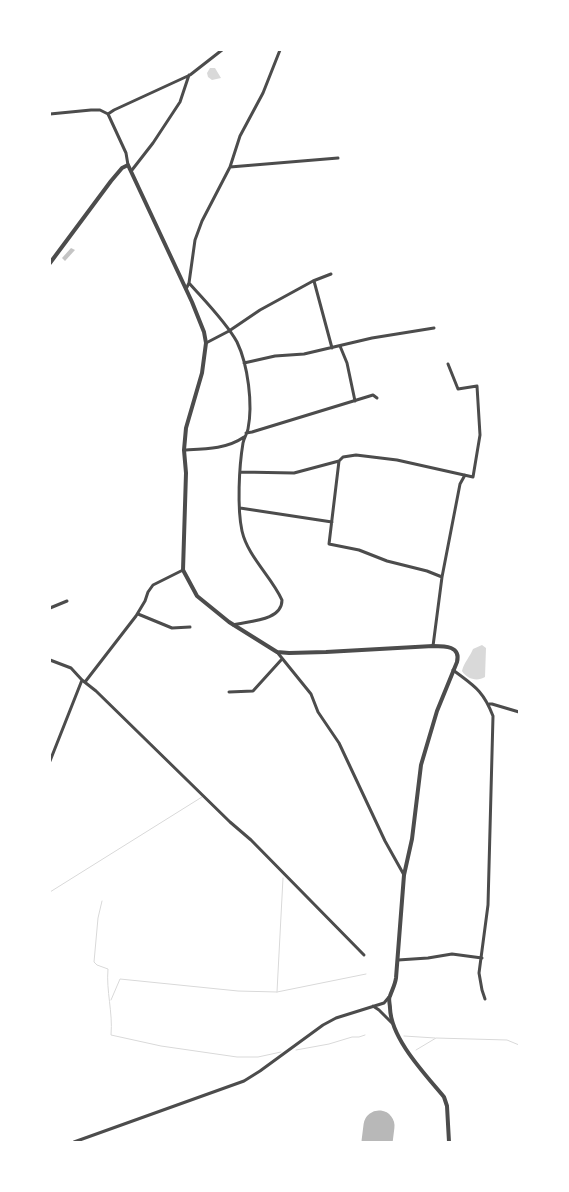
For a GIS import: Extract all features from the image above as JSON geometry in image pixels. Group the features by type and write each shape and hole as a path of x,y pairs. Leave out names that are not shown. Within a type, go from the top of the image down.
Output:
{"street":[{"path":"108,114 190,74 222,50"},
{"path":"186,290 189,283 195,240 230,167 240,136 263,93 280,50"},
{"path":"132,170 153,143 180,102 190,74"},
{"path":"50,114 91,110 100,110 108,114 126,153 128,164 204,332 206,343 202,373 186,428 184,450 186,473 183,570 197,596 233,625 277,652 311,694 318,712 339,744 385,841 404,875"},
{"path":"230,167 338,158"},
{"path":"50,262 111,181 128,164"},
{"path":"206,343 229,331 249,316 314,281 331,274"},
{"path":"314,281 332,348"},
{"path":"189,283 210,306 237,342 244,363 249,391 246,434 240,472 241,528 245,541 280,595 282,603 280,610 274,615 233,625"},
{"path":"244,363 275,356 304,354 372,338 434,328"},
{"path":"340,346 347,363 354,401"},
{"path":"240,472 294,473 339,461 343,457 356,455 397,460 473,477 480,435 477,386 458,389 448,364"},
{"path":"184,450 212,448 236,443 246,434 252,432 373,395 377,398"},
{"path":"339,461 329,544 359,550 387,561 427,571 442,577"},
{"path":"433,646 442,577 460,484 465,474"},
{"path":"240,508 332,522"},
{"path":"50,761 83,681 138,614 153,585 183,570"},
{"path":"50,608 67,602"},
{"path":"138,614 172,628 190,627"},
{"path":"277,652 326,652 433,646 449,646 457,652 458,656 436,711 421,765 412,839 404,875 395,986 383,1004 381,1012"},
{"path":"229,692 253,690 282,658"},
{"path":"50,660 71,668 251,840 364,955"},
{"path":"453,670 480,690 489,704 494,726 488,905 479,973 485,1000"},
{"path":"489,704 519,712"},
{"path":"398,960 452,954 482,958"},
{"path":"389,996 389,1011 392,1023"},
{"path":"74,1142 244,1080 336,1018 372,1006 383,1004 389,1006"},
{"path":"372,1006 392,1023 410,1054 444,1097 449,1142"},
{"path":"381,1012 385,1014 389,1011"}],"shaded area":[{"path":"210,68 215,68 221,78 212,80 208,77 207,73"},
{"path":"482,645 486,648 485,677 472,679 462,671 473,649"}],"building":[{"path":"71,248 75,250 65,261 62,258"}],"waterway":[{"path":"50,892 202,797"},
{"path":"277,992 283,878"},
{"path":"102,901 98,918 94,962 108,969 111,1035 161,1046 237,1057 258,1057 281,1052"},
{"path":"111,1000 120,979 238,991 277,992 366,974"},
{"path":"296,1050 365,1035"},
{"path":"404,1036 435,1038"},
{"path":"416,1050 436,1038 507,1040 519,1045"}],"runway":[{"path":"377,1142 379,1126"}]}
